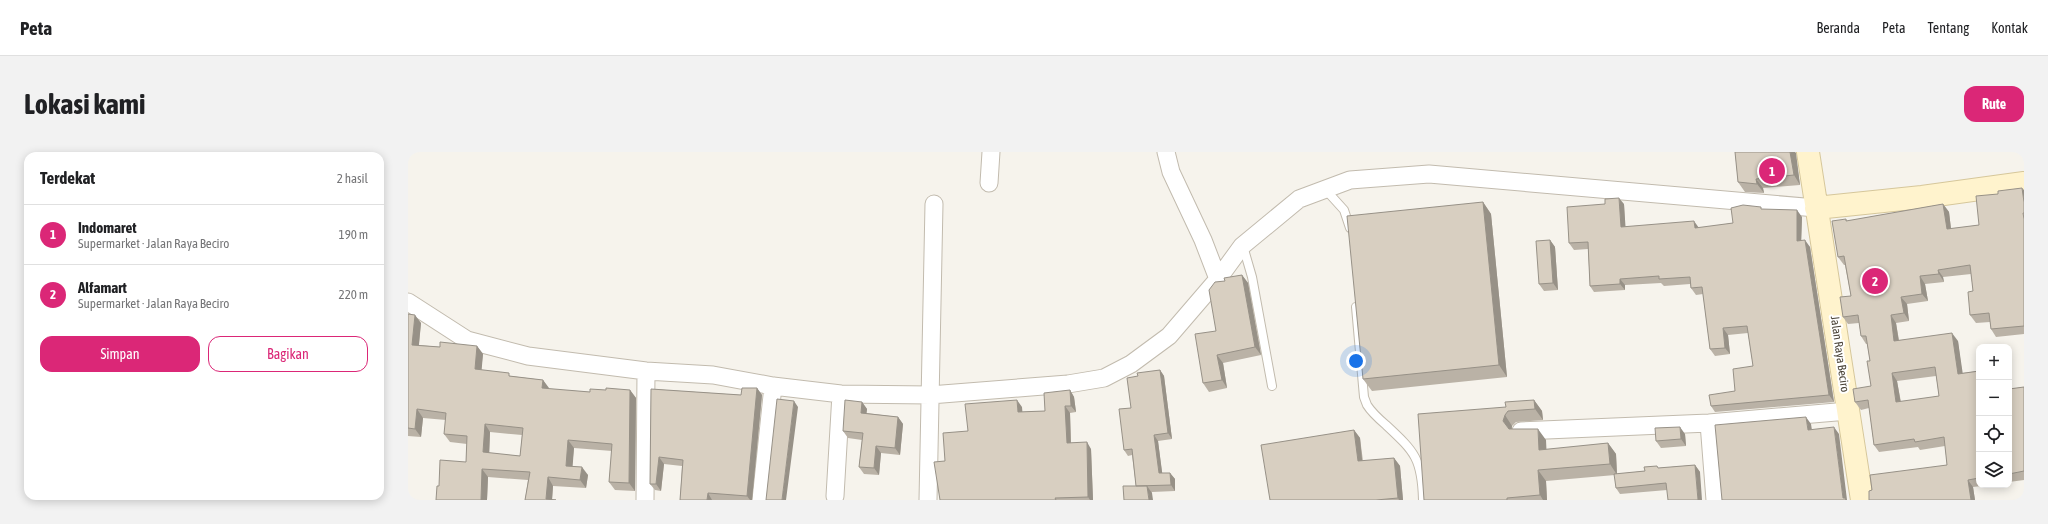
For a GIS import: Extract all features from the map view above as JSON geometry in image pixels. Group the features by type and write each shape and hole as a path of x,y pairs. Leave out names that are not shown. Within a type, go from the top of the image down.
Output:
{"street":[{"path":"989,182 991,152"},
{"path":"1166,152 1171,172 1202,240 1218,280"},
{"name":"Jalan Raya Beciro","path":"1808,152 1862,500"},
{"path":"408,302 467,340 528,356 646,371 713,375 773,386 841,394 930,395 1068,384 1104,378 1131,364 1169,336 1218,280 1242,246 1299,199 1350,180 1429,174 1816,208 1922,197 2024,184"},
{"path":"928,500 934,204"},
{"path":"645,500 646,371"},
{"path":"761,500 773,386"},
{"path":"835,496 841,394"},
{"path":"1520,431 1709,423 1848,410"},
{"path":"1709,423 1715,500"}],"lane":[{"path":"1325,189 1344,210 1351,235"},
{"path":"1242,246 1252,277 1272,386"},
{"path":"1356,295 1364,397 1367,405 1413,452 1419,463 1423,500"}],"building":[{"path":"1735,152 1790,152 1794,175 1756,179 1757,184 1738,182"},
{"path":"2022,188 2024,202 2024,326 1991,329 1989,313 1970,315 1968,292 1973,291 1970,265 1938,270 1939,274 1920,276 1922,294 1901,297 1904,313 1891,315 1894,341 1952,333 1958,374 1976,371 1976,479 1968,480 1971,500 1869,500 1869,491 1872,490 1870,475 1947,465 1944,437 1915,442 1914,439 1874,445 1868,400 1855,402 1853,389 1871,386 1867,361 1870,361 1866,336 1861,336 1858,315 1843,317 1840,297 1851,296 1844,256 1838,257 1832,221 1846,219 1846,221 1943,204 1947,229 1979,225 1976,196 1998,194 1998,191","holes":["1935,367 1939,396 1896,402 1892,373"]},
{"path":"1619,198 1621,227 1694,221 1695,228 1733,223 1731,208 1743,205 1761,207 1761,209 1797,210 1797,241 1805,240 1829,395 1711,406 1709,395 1735,391 1733,369 1753,366 1747,326 1723,328 1725,348 1710,349 1702,287 1691,288 1690,277 1659,279 1659,276 1620,279 1620,284 1590,286 1588,242 1569,243 1567,207 1605,204 1605,199"},
{"path":"1483,202 1499,365 1363,379 1347,216"},
{"path":"1550,240 1553,283 1539,284 1536,241"},
{"path":"1242,275 1255,347 1217,355 1222,380 1203,383 1195,334 1216,331 1209,290 1215,282 1225,281 1224,278"},
{"path":"408,314 415,315 412,345 440,347 440,342 477,346 475,369 509,373 509,376 543,380 542,388 590,392 590,389 606,390 606,388 630,390 629,483 609,482 612,444 568,440 566,466 582,467 580,480 548,477 546,499 556,500 525,500 530,472 482,469 481,500 436,500 437,486 439,486 440,460 466,462 467,436 444,434 446,413 417,409 415,429 408,428","holes":["485,424 523,428 520,456 483,452"]},
{"path":"1160,370 1168,433 1154,435 1159,473 1170,473 1171,485 1136,486 1132,449 1124,450 1119,409 1131,408 1127,378 1138,376 1137,373"},
{"path":"2024,387 2024,471 2012,473 2012,416 2012,389"},
{"path":"742,388 757,388 747,496 708,493 707,500 680,500 683,460 659,457 656,484 650,484 651,389 741,395"},
{"path":"1070,390 1071,406 1065,406 1067,443 1087,442 1088,497 1055,498 1056,500 940,500 934,462 945,461 943,433 968,431 965,404 1017,400 1018,412 1045,411 1044,393"},
{"path":"777,399 794,401 782,500 766,500"},
{"path":"845,400 862,402 861,413 898,417 895,448 876,446 874,468 859,467 863,433 843,431"},
{"path":"1534,400 1535,409 1508,411 1503,421 1509,429 1538,429 1539,450 1608,443 1610,464 1538,470 1540,495 1507,498 1507,500 1424,500 1418,414 1506,407 1505,402"},
{"path":"1806,417 1808,430 1834,427 1843,498 1846,500 1722,500 1715,425"},
{"path":"1680,427 1681,439 1656,441 1655,428"},
{"path":"1354,430 1358,461 1394,458 1398,498 1376,500 1270,500 1261,445"},
{"path":"1695,465 1698,500 1668,500 1666,483 1616,488 1614,474 1645,471 1644,467 1657,466 1658,468"},
{"path":"1123,486 1147,486 1149,500 1124,500"}],"place":[{"name":"Indomaret","path":"1772,171"},
{"name":"Alfamart","path":"1875,281"}]}
